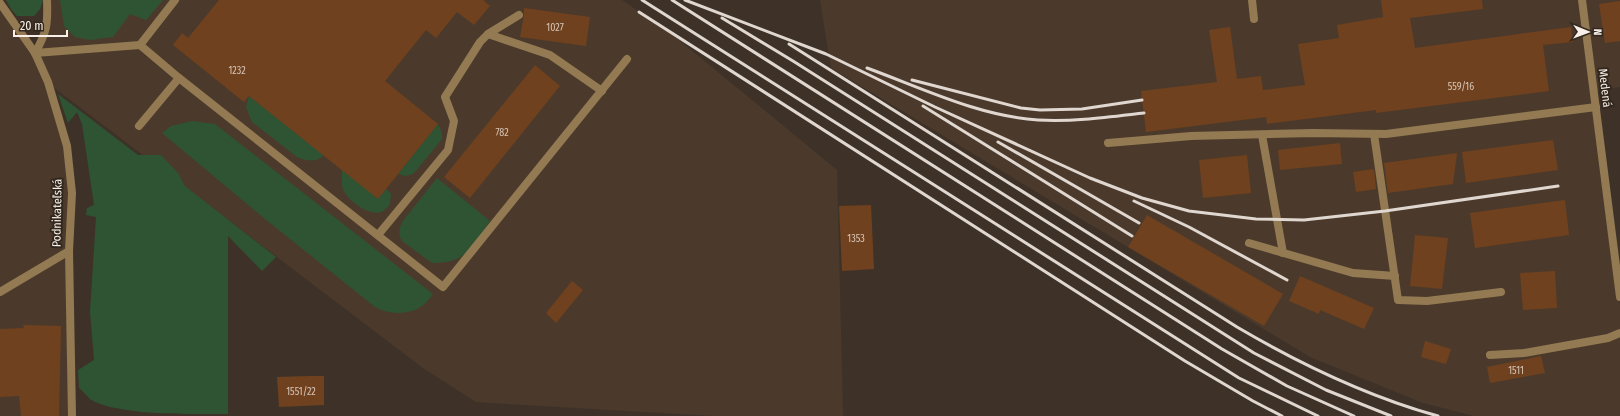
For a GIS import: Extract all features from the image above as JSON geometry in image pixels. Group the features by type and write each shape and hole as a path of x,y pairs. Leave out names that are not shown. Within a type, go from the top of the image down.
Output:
{"street":[{"path":"35,53 44,37 47,27 47,0"},
{"path":"140,45 175,0"},
{"path":"1252,0 1254,19"},
{"name":"Medená","path":"1582,0 1620,298"},
{"name":"Podnikateľská","path":"0,3 35,53 48,82 67,146 72,194 69,251 72,416"},
{"path":"378,235 448,150 454,121 445,97 480,42 488,34 519,15"},
{"path":"488,34 550,55 602,91"},
{"path":"35,53 140,45 179,78 443,287 628,58"},
{"path":"139,126 179,78"},
{"path":"1108,143 1191,136 1386,134 1596,107"},
{"path":"1374,134 1398,300 1427,301 1501,292"},
{"path":"1262,135 1283,253"},
{"path":"1248,242 1353,273 1395,276"},
{"path":"0,292 69,251"},
{"path":"1490,355 1524,353 1608,338 1620,333"}],"shaded area":[{"path":"47,0 622,0 674,36 837,170 843,416 714,416 476,402 423,368 48,83 67,146 72,416 0,416 0,3 35,53 44,37"},
{"path":"820,0 1620,0 1620,87 1594,91 1620,297 1620,416 1474,416 1423,403 1310,357 831,68"}],"green space":[{"path":"6,0 43,0 40,9 34,16 17,16"},
{"path":"60,0 163,0 146,20 130,14 113,37 90,40 75,37 64,26"},
{"path":"58,94 138,155 161,155 178,173 185,186 276,257 262,271 228,236 228,414 156,413 118,409 102,405 90,399 79,388 78,370 94,360 90,312 96,217 86,215 87,208 94,205 82,124 77,112 68,123"},
{"path":"249,96 324,155 321,158 314,160 304,160 297,157 252,122 246,107"},
{"path":"192,121 215,124 433,294 422,306 411,311 393,313 375,307 265,219 162,133 171,126"},
{"path":"438,124 442,133 442,139 414,173 406,176 398,174"},
{"path":"342,170 378,198 386,189 391,194 390,204 386,209 376,213 370,212 353,202 343,189"},
{"path":"437,178 490,221 467,252 462,256 451,261 432,263 402,241 399,232 402,222"}],"building":[{"path":"219,0 483,0 490,6 474,25 457,12 436,38 426,30 385,81 438,124 378,199 249,96 244,102 173,45 182,33 188,38"},
{"path":"1381,0 1482,0 1483,9 1410,18 1415,48 1571,27 1573,42 1543,45 1549,91 1376,113 1376,110 1267,124 1266,117 1146,132 1141,91 1217,82 1209,30 1230,27 1237,79 1261,76 1263,90 1305,85 1298,44 1339,38 1337,25 1383,17"},
{"path":"1620,1 1620,41 1605,43 1599,4"},
{"path":"524,8 590,17 586,46 520,37"},
{"path":"535,65 560,86 470,198 444,177"},
{"path":"1553,140 1558,170 1466,183 1462,152"},
{"path":"1340,143 1342,164 1280,170 1278,150"},
{"path":"1457,153 1453,184 1388,193 1384,163"},
{"path":"1247,155 1251,193 1203,198 1199,160"},
{"path":"1374,169 1376,189 1356,192 1353,172"},
{"path":"1565,200 1569,235 1475,248 1470,213"},
{"path":"871,205 874,269 842,271 839,206"},
{"path":"1147,215 1283,294 1264,326 1128,247"},
{"path":"1415,235 1448,238 1442,289 1410,286"},
{"path":"1555,271 1557,308 1523,310 1520,273"},
{"path":"1300,276 1374,308 1364,329 1320,310 1319,314 1289,301"},
{"path":"572,281 583,290 556,323 546,313"},
{"path":"23,325 61,326 59,416 21,416 19,396 0,397 0,329 24,328"},
{"path":"1425,341 1451,349 1446,364 1421,357"},
{"path":"1541,356 1545,373 1490,383 1487,367"},
{"path":"324,376 324,405 279,407 277,377"}],"railway":[{"path":"642,0 1239,378 1318,416"},
{"path":"672,0 1222,349 1287,386 1354,416"},
{"path":"685,0 826,54 935,107 1090,178 1142,198 1189,211 1256,219 1304,220 1385,211 1558,186"},
{"path":"639,12 1185,361 1253,401 1282,416"},
{"path":"722,18 793,61 1254,353 1326,390 1391,416"},
{"path":"789,44 1261,341 1309,366 1359,389 1438,416"},
{"path":"867,68 972,107 1016,117 1038,120 1065,120 1091,119 1144,113"},
{"path":"912,80 1021,108 1040,110 1082,109 1142,100"},
{"path":"923,106 1132,236"},
{"path":"998,142 1139,223"},
{"path":"1134,201 1189,227 1287,280"}]}
